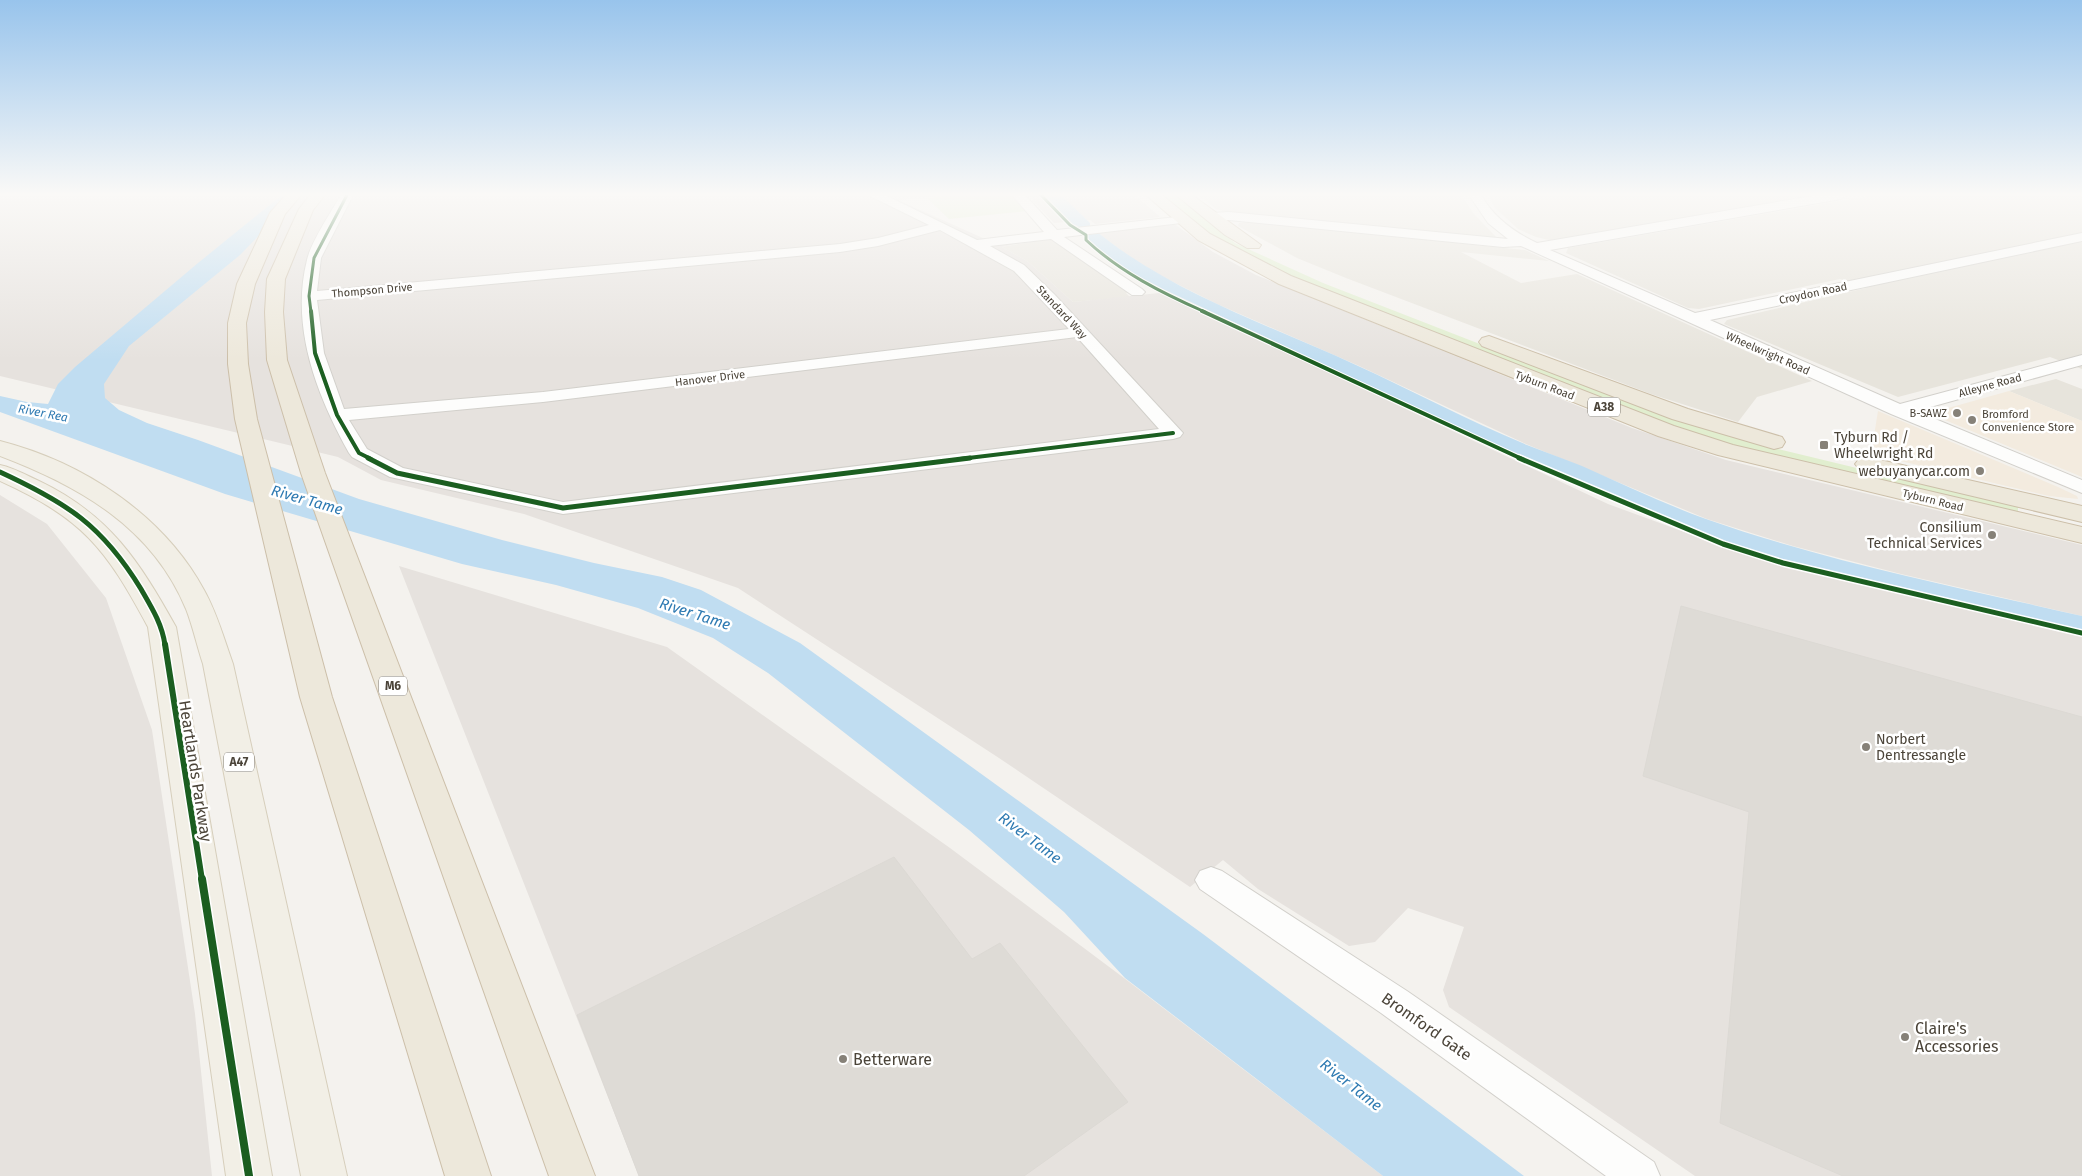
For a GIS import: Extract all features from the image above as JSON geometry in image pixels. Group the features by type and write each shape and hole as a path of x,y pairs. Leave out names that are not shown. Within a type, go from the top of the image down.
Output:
{"highway":[{"path":"261,250 246,284 237,323 238,364 246,419 264,484 316,697 468,1176"},
{"name":"M6","path":"288,250 276,279 274,312 277,360 313,473 572,1176"},
{"name":"Tyburn Road","path":"1227,250 1285,280 1666,432 1726,450 2082,535"},
{"name":"Tyburn Road","path":"1262,250 1314,274 1387,303 1680,414 1743,434 1791,446"},
{"name":"Tyburn Road","path":"1849,460 2082,514"}],"main road":[{"name":"A47","path":"0,448 62,472 103,496 140,525 173,563 200,608 218,664 324,1176"},
{"name":"Heartlands Parkway","path":"0,472 72,509 101,535 134,575 162,627 249,1176"}],"street":[{"path":"318,250 314,258 309,296 316,353 337,415"},
{"name":"Thompson Drive","path":"309,296 819,250"},
{"name":"Standard Way","path":"337,415 359,453 397,473 563,508 1173,433 1081,332 1019,268 987,250"},
{"path":"1076,250 1137,292"},
{"name":"Wheelwright Road","path":"1540,250 1898,410 2080,487"},
{"name":"Croydon Road","path":"1691,319 2021,250"},
{"name":"Hanover Drive","path":"337,415 553,396 1081,332"},
{"name":"Alleyne Road","path":"1898,410 2082,360"},
{"name":"Bromford Gate","path":"1211,880 1394,1002 1640,1176"}],"shaded area":[{"path":"0,250 1007,250 1027,261 1073,302 1159,293 1608,504 1758,559 2082,636 2082,1176 1695,1176 1449,1007 1443,990 1464,927 1408,908 1375,942 1349,946 1258,889 1223,860 1190,887 999,758 738,588 524,514 381,480 338,457 0,376"},
{"path":"1007,250 1068,250 1132,292 1126,293 1130,297 1073,302 1027,261"},
{"path":"1120,250 1210,250 1256,275 1632,428 1726,460 2082,545 2082,616 1901,574 1793,546 1707,519 1526,444 1357,365 1217,304 1155,273"},
{"path":"1282,250 1525,250 1549,261 1461,252 1521,283 1577,274 1812,381 1757,397 1738,422 1651,394 1297,258"},
{"path":"1567,250 2082,250 2082,369 2050,357 1898,397 1724,324 1727,320 1866,288 1840,279 1699,309 1688,308 1566,253"},
{"path":"2056,379 2082,389 2082,421 2009,391"},
{"path":"2009,391 2082,421 2082,477 1940,418 1936,414 1941,410"},
{"name":"webuyanycar.com","path":"1878,411 2058,487 2077,496 2078,499 2049,496 1871,454"},
{"path":"0,495 47,524 106,598 152,730 195,1014 212,1176 0,1176"},
{"path":"399,566 667,647 950,848 1383,1176 639,1176"}],"green space":[{"path":"1234,250 1250,250 1323,283 1562,376 1700,427 1778,449 2018,507 2018,513 1703,438 1290,277"}],"water":[{"path":"214,250 245,250 129,346 104,384 105,398 119,410 147,423 359,499 502,540 594,563 662,577 701,590 800,643 1203,934 1524,1176 1383,1176 1125,978 1064,912 969,830 768,673 713,638 638,608 556,585 462,564 225,494 0,412 0,396 48,404 58,384 75,367"},
{"path":"1099,250 1121,250 1151,269 1217,304 1356,365 1505,436 1582,466 1706,519 1845,561 2082,616 2082,630 1783,560 1696,531 1525,458 1163,289 1106,256"}],"building":[{"path":"1681,606 2082,717 2082,1176 1843,1176 1720,1123 1749,812 1643,776"},
{"name":"Betterware","path":"894,857 972,959 1000,943 1128,1102 1024,1176 639,1176 577,1015"}],"cycle path":[{"path":"318,250 314,258 309,296 315,353 337,415 359,453 397,473 563,508 1173,433"},
{"path":"1097,250 1128,272 1174,298 1528,462 1723,544 1783,563 2082,633"},
{"path":"0,472 55,498 72,509 100,533 124,562 162,627 249,1176"}],"place":[{"name":"B-SAWZ","path":"1957,413"},
{"name":"Bromford Convenience Store","path":"1972,420"},
{"name":"Tyburn Rd / Wheelwright Rd","path":"1824,445"},
{"name":"webuyanycar.com","path":"1980,471"},
{"name":"Consilium Technical Services","path":"1992,535"},
{"name":"Norbert Dentressangle","path":"1866,747"},
{"name":"Claire's Accessories","path":"1905,1037"},
{"name":"Betterware","path":"843,1059"}],"water label":[{"name":"River Rea","path":"43,413"},
{"name":"River Tame","path":"307,500"},
{"name":"River Tame","path":"695,614"},
{"name":"River Tame","path":"1030,838"},
{"name":"River Tame","path":"1351,1085"}]}
